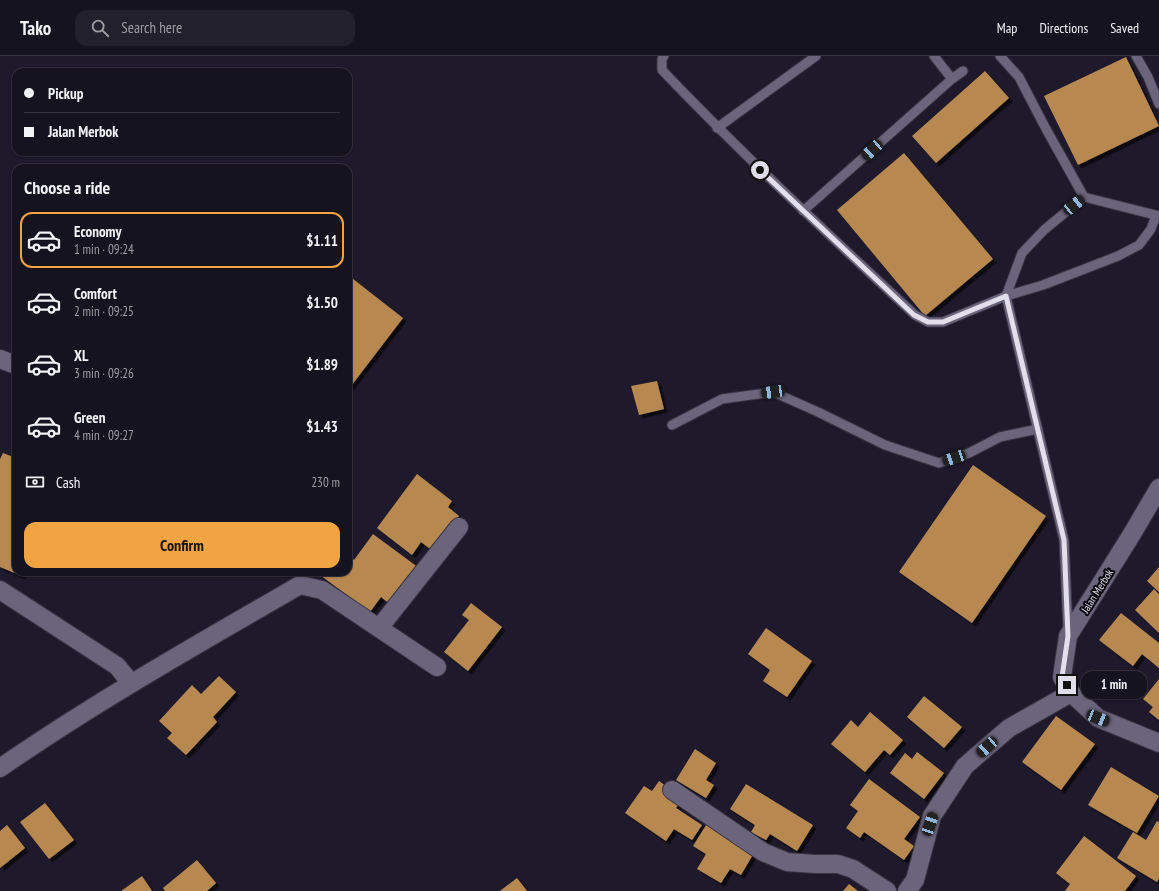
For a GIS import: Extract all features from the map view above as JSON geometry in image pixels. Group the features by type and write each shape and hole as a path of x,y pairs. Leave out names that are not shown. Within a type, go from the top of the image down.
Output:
{"street":[{"path":"0,359 12,363"},
{"name":"Jalan Merbok","path":"1159,488 1068,636 1062,677 1071,693 1098,718 1159,743"},
{"path":"379,628 459,527"},
{"path":"0,768 54,731 131,682 300,585 322,590 437,667"},
{"path":"0,590 117,666 131,682"},
{"path":"907,891 915,880 932,816 965,766 1009,728 1071,693"},
{"path":"672,790 763,852 787,862 838,864 853,869 886,891"}],"lane":[{"path":"664,56 662,59 662,70 717,128 803,212 914,315 928,322 943,322 1006,296 1043,285 1118,256 1139,245 1151,229 1158,216 1084,197 1019,77 1000,56"},
{"path":"717,128 816,56"},
{"path":"934,56 952,79"},
{"path":"1136,56 1148,77 1159,104"},
{"path":"803,212 952,79 963,71"},
{"path":"1068,636 1064,540 1006,296 1022,254 1044,230 1084,197"},
{"path":"672,425 722,399 773,392 818,412 886,446 939,463 969,453 1000,437 1038,429"}],"building":[{"path":"1126,57 1159,126 1078,165 1044,96"},
{"path":"985,71 1009,98 936,163 912,136"},
{"path":"904,153 993,259 925,316 837,210"},
{"path":"352,278 403,318 352,385"},
{"path":"657,381 664,409 639,415 631,386"},
{"path":"3,453 12,456 12,572 0,567 0,459"},
{"path":"973,465 1046,516 972,623 899,572"},
{"path":"417,474 452,501 448,507 459,516 433,551 421,542 412,555 377,528"},
{"path":"373,534 419,568 391,605 381,597 370,612 321,576 352,576 352,558 354,560"},
{"path":"1159,567 1159,592 1147,581"},
{"path":"1154,589 1159,594 1159,633 1135,610"},
{"path":"471,603 502,627 468,671 444,652 469,620 462,615"},
{"path":"1121,613 1159,643 1159,668 1142,654 1133,666 1099,640"},
{"path":"766,628 812,661 787,697 763,681 770,670 748,654"},
{"path":"219,676 236,692 213,717 217,722 186,755 167,738 172,733 159,721 192,685 201,694"},
{"path":"1159,679 1159,720 1149,712 1153,707 1143,699"},
{"path":"924,696 962,727 944,748 907,717"},
{"path":"870,712 903,740 890,755 884,750 865,772 831,744 851,720 858,727"},
{"path":"1056,716 1095,744 1061,790 1022,762"},
{"path":"695,749 716,763 706,780 714,785 706,798 676,780"},
{"path":"917,752 944,773 924,799 890,773 905,753 912,759"},
{"path":"1111,767 1159,796 1137,833 1088,805"},
{"path":"869,779 920,817 904,839 914,846 904,860 864,832 860,838 846,828 858,811 850,805"},
{"path":"659,781 683,798 676,808 702,825 692,840 674,829 666,841 625,813 644,786 652,791"},
{"path":"746,784 813,825 797,851 770,834 766,840 751,832 755,825 730,809"},
{"path":"45,803 74,840 49,859 20,822"},
{"path":"1157,821 1159,822 1159,878 1157,882 1117,858 1133,832 1146,840"},
{"path":"708,822 755,851 741,875 730,869 721,883 697,869 706,854 693,846"},
{"path":"7,825 25,848 0,868 0,831"},
{"path":"1084,836 1136,876 1125,891 1065,891 1070,884 1056,873"},
{"path":"197,860 216,883 207,891 165,891 163,888"},
{"path":"142,876 152,891 121,891"},
{"path":"517,878 527,891 500,891"},
{"path":"849,884 858,891 843,891"}],"route":[{"path":"760,170 914,315 928,322 943,322 1006,296 1064,540 1068,636 1062,677 1067,685"}]}
